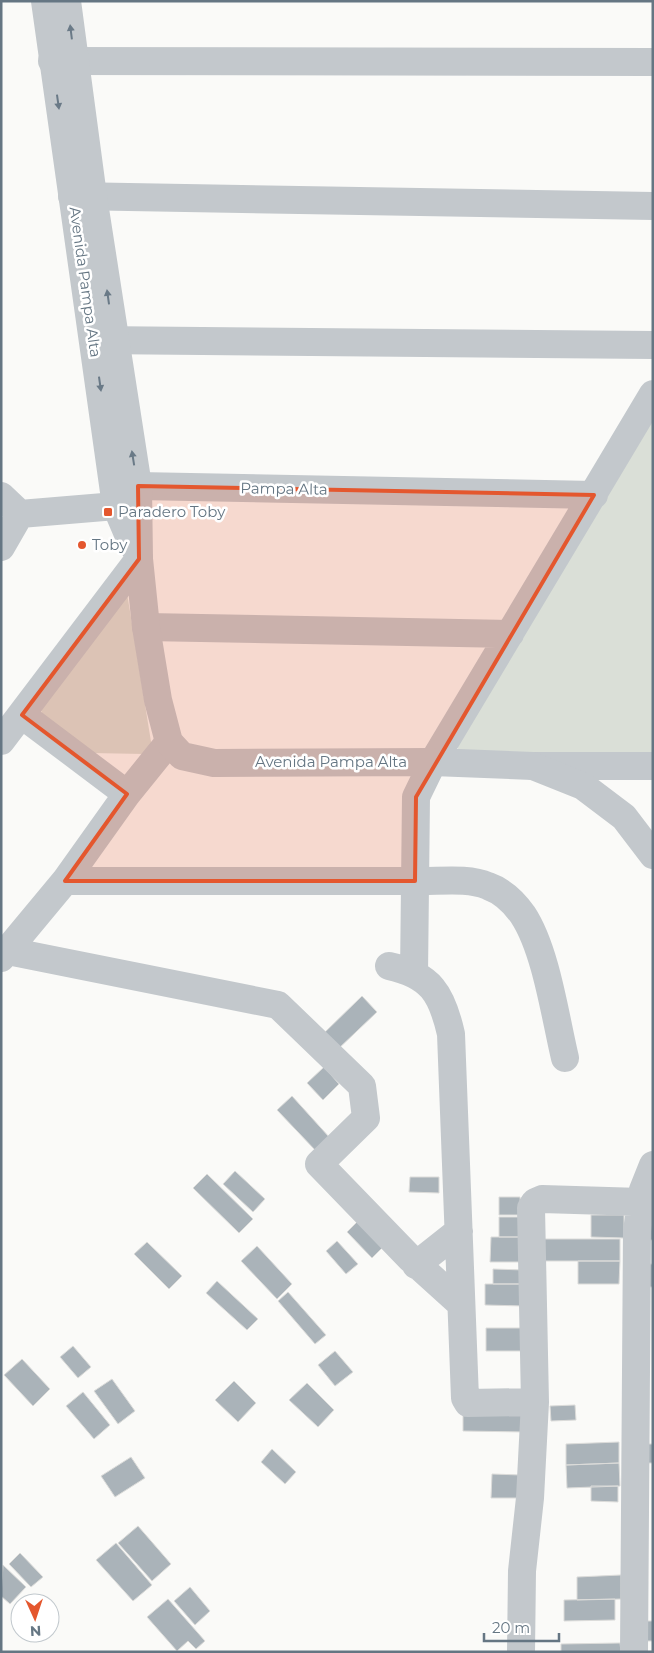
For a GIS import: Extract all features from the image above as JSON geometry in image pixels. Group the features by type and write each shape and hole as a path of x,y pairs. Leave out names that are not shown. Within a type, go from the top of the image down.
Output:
{"street":[{"name":"Avenida Pampa Alta","path":"45,1 63,61 104,340 116,506 139,559"},
{"name":"Avenida Pampa Alta","path":"63,61 67,1"},
{"path":"63,61 653,62"},
{"path":"83,196 653,206"},
{"name":"Avenida Pampa Alta","path":"104,340 138,486 139,559 146,627 158,700 169,742 182,756 214,763 433,762 533,766 583,786 624,817 653,855"},
{"path":"104,340 653,345"},
{"path":"535,1402 468,1403 464,1392 451,1034 444,1006 429,984 401,970 415,881 416,797 433,762 653,394"},
{"path":"1,547 11,505 116,506 138,486"},
{"name":"Pampa Alta","path":"138,486 594,495"},
{"path":"1,741 139,559"},
{"path":"146,627 510,634"},
{"path":"22,715 127,794"},
{"path":"169,742 127,794 65,882 5,954 278,1005 362,1086 366,1118 320,1164 416,1265 461,1304"},
{"path":"533,766 653,766"},
{"path":"65,882 415,881 470,882 486,885 507,896 523,914 541,959 565,1058"},
{"path":"634,1652 637,1231 643,1190 653,1164"},
{"path":"521,1652 522,1571 530,1498 535,1402 531,1208 535,1202 542,1199 641,1202"},
{"path":"416,1265 459,1231"}],"highlighted area":[{"path":"138,486 594,495 416,797 415,881 65,881 127,794 22,715 139,559"}],"shaded area":[{"path":"653,410 653,759 463,755 455,745"},
{"path":"127,593 152,748 145,754 90,753 44,720 41,710"}],"building":[{"path":"362,996 377,1012 336,1051 321,1036"},
{"path":"324,1067 339,1084 323,1100 307,1083"},
{"path":"292,1096 330,1138 316,1151 277,1110"},
{"path":"235,1171 265,1199 253,1212 223,1184"},
{"path":"207,1174 253,1219 239,1233 193,1188"},
{"path":"410,1177 439,1177 439,1193 409,1192"},
{"path":"499,1197 520,1197 521,1215 499,1215"},
{"path":"653,1214 653,1240 645,1240"},
{"path":"591,1215 624,1215 624,1238 591,1237"},
{"path":"499,1217 521,1217 522,1237 499,1237"},
{"path":"359,1220 384,1246 372,1258 347,1232"},
{"path":"491,1237 522,1237 521,1262 490,1262"},
{"path":"543,1239 620,1239 620,1261 543,1261"},
{"path":"337,1241 358,1264 346,1274 326,1251"},
{"path":"147,1242 182,1276 169,1289 134,1254"},
{"path":"257,1246 292,1284 277,1299 241,1261"},
{"path":"578,1261 620,1261 619,1284 578,1284"},
{"path":"649,1264 653,1264 653,1287 649,1287"},
{"path":"493,1269 524,1270 523,1284 493,1284"},
{"path":"217,1281 258,1319 247,1330 206,1293"},
{"path":"485,1284 523,1284 523,1306 485,1305"},
{"path":"288,1292 326,1335 315,1344 278,1301"},
{"path":"486,1328 527,1328 527,1351 486,1351"},
{"path":"73,1346 91,1367 78,1378 60,1357"},
{"path":"335,1351 353,1372 335,1386 318,1365"},
{"path":"22,1359 50,1389 33,1406 4,1375"},
{"path":"112,1379 135,1411 118,1424 94,1391"},
{"path":"234,1381 256,1403 238,1422 215,1400"},
{"path":"307,1383 334,1410 318,1427 289,1400"},
{"path":"83,1392 110,1425 94,1439 66,1406"},
{"path":"575,1405 576,1420 551,1421 550,1406"},
{"path":"463,1408 525,1408 525,1432 463,1431"},
{"path":"619,1442 619,1463 566,1465 566,1444"},
{"path":"643,1444 653,1444 653,1463 644,1463"},
{"path":"272,1449 296,1472 285,1484 261,1462"},
{"path":"131,1457 145,1478 115,1497 101,1476"},
{"path":"619,1463 620,1486 567,1488 566,1465"},
{"path":"492,1474 521,1475 521,1498 491,1498"},
{"path":"591,1486 618,1486 618,1502 591,1501"},
{"path":"138,1526 171,1564 152,1581 118,1543"},
{"path":"116,1543 152,1585 133,1601 96,1560"},
{"path":"20,1553 43,1577 31,1587 9,1564"},
{"path":"3,1565 26,1587 20,1593 10,1593 10,1604 1,1596"},
{"path":"621,1575 621,1599 577,1600 577,1577"},
{"path":"190,1587 210,1611 195,1625 174,1601"},
{"path":"168,1599 205,1641 196,1649 188,1641 177,1651 147,1617"},
{"path":"615,1599 615,1620 564,1621 564,1600"},
{"path":"642,1621 653,1621 653,1641 642,1641"},
{"path":"620,1643 621,1652 561,1652 561,1644"}],"place":[{"name":"Paradero Toby","path":"108,512"},
{"name":"Toby","path":"82,545"}]}
